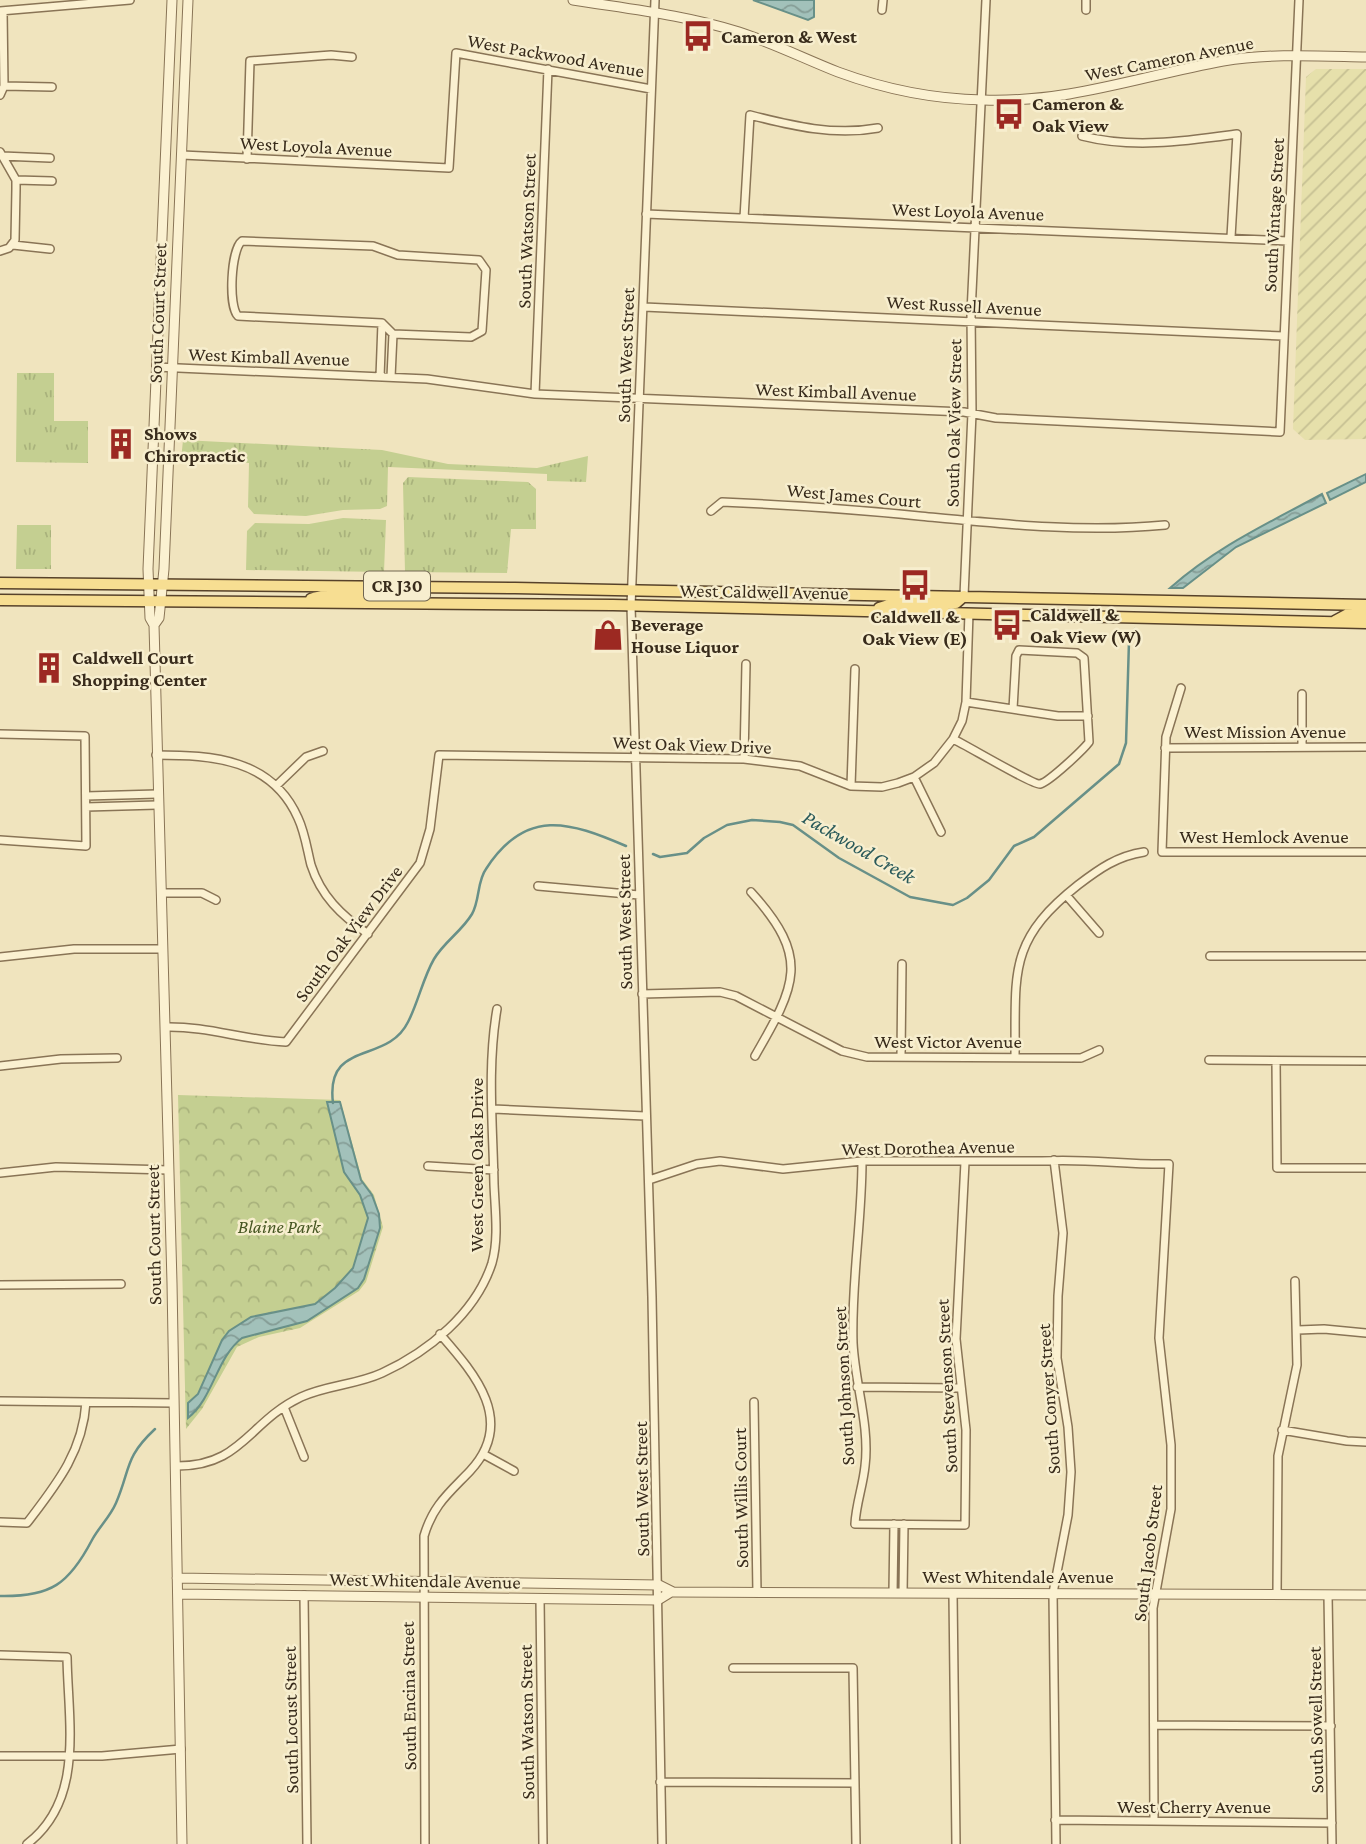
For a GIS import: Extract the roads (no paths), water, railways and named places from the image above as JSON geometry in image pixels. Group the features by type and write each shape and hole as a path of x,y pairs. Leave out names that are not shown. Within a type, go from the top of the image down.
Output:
{"main road":[{"name":"CR J30","path":"0,583 163,583"},
{"name":"West Caldwell Avenue","path":"163,583 1366,605"},
{"path":"306,601 325,594 387,594 399,586"},
{"path":"871,611 895,603 956,603 964,596"},
{"name":"CR J30","path":"0,600 161,600"},
{"name":"West Caldwell Avenue","path":"161,600 969,612 1366,623"},
{"path":"1332,622 1349,614 1366,615"}],"street":[{"path":"0,95 4,86 1,11 130,0"},
{"name":"South Court Street","path":"172,0 149,599 153,625 169,1170 182,1844"},
{"name":"South Court Street","path":"153,625 159,618 163,583 188,0"},
{"name":"West Cameron Avenue","path":"573,0 654,13 743,34 879,85 933,96 981,100 1070,95 1227,61 1297,56 1366,57"},
{"name":"South West Street","path":"655,0 631,606 649,1180 662,1844"},
{"path":"882,10 883,0"},
{"name":"South Oak View Street","path":"964,596 972,413 971,321 986,0"},
{"path":"1086,0 1086,10"},
{"name":"South Vintage Street","path":"1280,432 1299,0"},
{"name":"West Packwood Avenue","path":"449,168 456,53 651,89"},
{"path":"247,159 250,61 331,55 352,57"},
{"name":"South Watson Street","path":"535,394 548,69"},
{"path":"4,86 52,87"},
{"path":"744,218 750,116 821,130 859,132 878,128"},
{"path":"1082,136 1100,141 1148,143 1237,134 1231,237"},
{"path":"1,154 50,158"},
{"path":"1,154 16,180 13,245"},
{"name":"West Loyola Avenue","path":"182,155 449,168"},
{"path":"16,180 52,181"},
{"name":"West Loyola Avenue","path":"646,214 1288,241"},
{"name":"West Kimball Avenue","path":"382,323 238,316 232,305 235,247 246,240 373,246 398,256 474,259 483,263 486,270 484,327 480,334 471,337 393,334"},
{"path":"0,251 13,245 50,249"},
{"name":"West Russell Avenue","path":"644,307 1283,336"},
{"path":"382,323 393,334 391,377"},
{"path":"380,377 382,323"},
{"name":"West Kimball Avenue","path":"156,367 391,377 444,381 535,394 972,413 996,418 1280,432"},
{"name":"West James Court","path":"711,510 722,502 735,502 1119,530 1165,525"},
{"path":"969,612 966,702 953,739 992,758 1030,783 1039,784 1046,781 1089,741 1086,660 1077,653 1019,650 1016,656 1013,709"},
{"path":"744,759 746,664"},
{"path":"851,786 855,669"},
{"path":"1165,748 1181,688"},
{"path":"1302,694 1302,747"},
{"path":"966,702 1058,716 1088,716"},
{"path":"0,734 85,736 86,846 0,840"},
{"name":"West Oak View Drive","path":"439,755 744,759 800,766 851,786 882,787 914,777 934,763 953,739"},
{"name":"West Mission Avenue","path":"1165,748 1366,747"},
{"name":"West Hemlock Avenue","path":"1165,748 1162,852 1366,852"},
{"path":"276,786 306,757 323,751"},
{"path":"156,755 201,755 232,760 259,773 276,786 298,818 317,880 328,900 345,918 368,934"},
{"name":"South Oak View Drive","path":"165,1027 203,1027 247,1039 286,1042 419,863 430,829 439,755"},
{"path":"914,777 941,832"},
{"path":"86,796 157,794"},
{"path":"86,807 157,805"},
{"path":"1015,1057 1019,959 1032,930 1066,895 1103,866 1118,858 1144,852"},
{"path":"538,886 639,895"},
{"path":"751,892 781,931 789,951 792,981 779,1016 755,1056"},
{"path":"161,893 202,893 216,900"},
{"path":"1066,895 1099,933"},
{"path":"0,957 74,949 163,949"},
{"path":"1210,956 1366,956"},
{"path":"901,1057 902,964"},
{"name":"West Victor Avenue","path":"642,994 720,992 736,996 842,1051 867,1057 1081,1058 1099,1050"},
{"name":"West Green Oaks Drive","path":"175,1466 204,1465 219,1460 231,1453 284,1406 325,1388 357,1383 382,1373 440,1335 470,1306 483,1287 492,1263 496,1233 492,1054 497,1009"},
{"path":"0,1066 61,1059 117,1058"},
{"path":"1209,1060 1366,1061"},
{"path":"1276,1061 1277,1168 1366,1168"},
{"path":"493,1109 645,1116"},
{"name":"West Dorothea Avenue","path":"649,1180 697,1164 720,1161 783,1169 862,1161 1077,1158 1113,1164 1169,1164"},
{"name":"South Conyer Street","path":"1054,1160 1063,1233 1057,1358 1068,1427 1071,1472 1068,1515 1053,1593 1056,1844"},
{"name":"South Johnson Street","path":"862,1161 862,1217 853,1300 865,1467 856,1503 855,1524 894,1524"},
{"name":"South Stevenson Street","path":"904,1524 964,1525 966,1430 960,1388 956,1293 965,1161"},
{"name":"South Jacob Street","path":"1154,1821 1154,1594 1171,1509 1171,1445 1159,1338 1169,1164"},
{"path":"428,1166 494,1170"},
{"path":"0,1173 55,1167 169,1170"},
{"path":"1277,1594 1277,1485 1282,1430 1297,1365 1295,1281"},
{"path":"0,1284 121,1284"},
{"path":"1298,1330 1324,1328 1366,1333"},
{"path":"440,1335 480,1382 486,1397 490,1428 483,1454 514,1471"},
{"path":"858,1387 960,1388"},
{"path":"0,1401 174,1403"},
{"path":"0,1522 27,1523 72,1460 83,1428 86,1402"},
{"name":"South Willis Court","path":"754,1402 757,1593"},
{"path":"284,1406 304,1457"},
{"path":"1282,1430 1347,1441 1366,1441"},
{"name":"South Encina Street","path":"425,1844 422,1597 424,1536 432,1513 447,1490 468,1473 483,1454"},
{"path":"893,1593 894,1524 904,1524 903,1593"},
{"name":"West Whitendale Avenue","path":"177,1578 659,1585 671,1592 1366,1595"},
{"path":"658,1600 671,1592"},
{"name":"West Whitendale Avenue","path":"178,1594 658,1600"},
{"path":"953,1594 956,1844"},
{"name":"South Locust Street","path":"304,1595 307,1844"},
{"name":"South Sowell Street","path":"1328,1595 1332,1844"},
{"name":"South Watson Street","path":"540,1599 543,1844"},
{"path":"0,1655 67,1657 67,1787 60,1807 48,1827 29,1844"},
{"path":"733,1668 853,1668 856,1844"},
{"path":"1155,1725 1331,1726"},
{"path":"0,1756 68,1757 181,1749"},
{"path":"660,1782 855,1783"},
{"name":"West Cherry Avenue","path":"1055,1821 1332,1823"}],"water":[{"path":"753,0 814,0 814,17 808,20"},
{"path":"1366,474 1366,482 1330,500 1327,493"},
{"path":"1322,494 1326,503 1236,547 1183,588 1170,588 1225,548"},
{"path":"327,1102 340,1102 361,1180 372,1195 379,1214 380,1228 364,1279 358,1288 307,1321 242,1338 226,1356 204,1399 188,1418 188,1403 198,1394 222,1340 229,1331 251,1317 315,1304 335,1288 353,1268 368,1218 360,1195 344,1172"}],"waterway":[{"name":"Packwood Creek","path":"653,854 660,857 687,853 704,838 727,825 752,820 780,822 793,825 839,858 910,897 953,905 967,898 989,880 1014,846 1034,837 1119,764 1126,743 1129,641 1135,629"},
{"name":"Packwood Creek","path":"333,1103 333,1083 338,1069 348,1061 386,1044 398,1035 408,1022 434,959 472,914 483,874 501,849 533,828 550,825 568,826 626,846"},
{"name":"Packwood Creek","path":"0,1596 33,1594 56,1585 66,1577 111,1513 133,1456 155,1429"}],"place":[{"name":"Cameron & West","path":"698,36"},
{"name":"Cameron & Oak View","path":"1009,114"},
{"name":"Shows Chiropractic","path":"121,444"},
{"name":"Caldwell & Oak View (E)","path":"915,585"},
{"name":"Caldwell & Oak View (W)","path":"1007,625"},
{"name":"Beverage House Liquor","path":"608,635"},
{"name":"Caldwell Court Shopping Center","path":"49,668"}],"park label":[{"name":"Blaine Park","path":"279,1226"}]}
